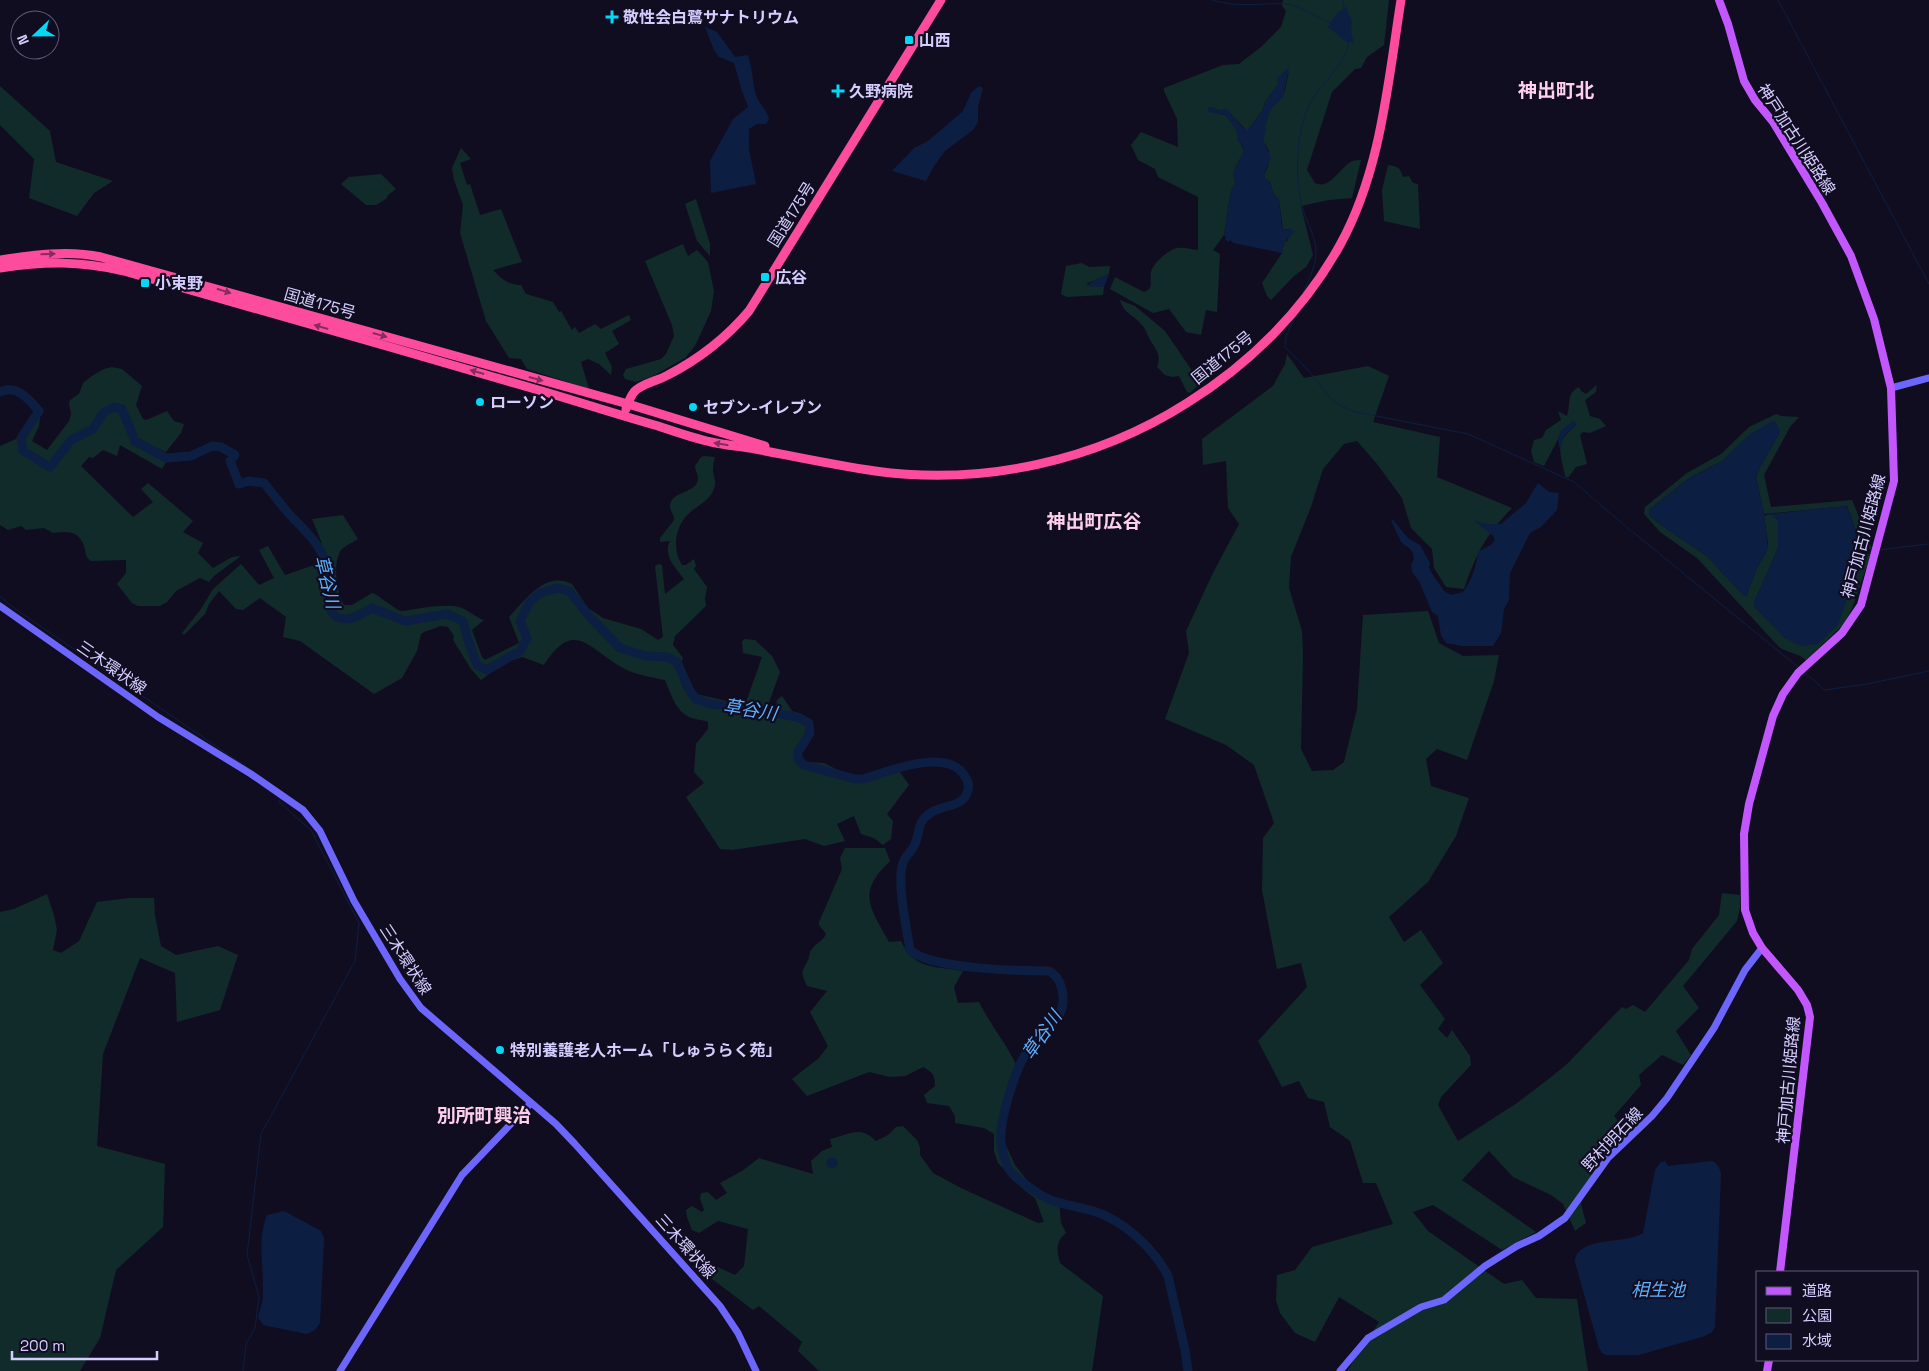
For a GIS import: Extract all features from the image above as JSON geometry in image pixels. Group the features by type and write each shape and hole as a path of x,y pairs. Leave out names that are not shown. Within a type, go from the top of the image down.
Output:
{"highway":[{"name":"国道175号","path":"624,416 630,398 638,389 667,376 705,353 728,334 750,311 941,0"},
{"name":"国道175号","path":"0,268 34,263 60,262 89,264 124,272 513,382 710,442 877,471 932,475 1010,469 1064,458 1114,441 1153,423 1204,393 1246,360 1285,322 1307,296 1341,244 1370,172 1384,112 1401,0"},
{"name":"国道175号","path":"0,260 39,255 76,254 96,256 628,404 758,444 813,456 838,465"}],"main road":[{"name":"神戸加古川姫路線","path":"1719,0 1728,24 1744,81 1755,100 1773,122 1822,203 1851,256 1874,319 1891,388 1894,481 1861,605 1842,633 1798,673 1783,694 1773,716 1749,804 1744,834 1746,910 1752,933 1762,948 1798,990 1807,1006 1810,1017 1780,1271"},
{"path":"1891,388 1929,378"},
{"name":"三木環状線","path":"0,606 158,716 251,774 303,810 320,831 354,901 400,979 421,1008 556,1124 576,1144 714,1299 738,1333 756,1371"},
{"name":"野村明石線","path":"1340,1371 1368,1338 1421,1307 1444,1300 1485,1266 1539,1236 1565,1218 1608,1158 1646,1122 1666,1098 1714,1028 1745,970 1762,948"},
{"path":"340,1371 462,1175 531,1103"}],"green space":[{"path":"1283,0 1389,0 1384,45 1367,57 1361,68 1355,69 1332,92 1307,170 1315,183 1325,184 1350,162 1361,160 1352,198 1329,200 1301,206 1313,255 1306,267 1293,277 1271,300 1267,296 1262,283 1282,253 1284,243 1288,240 1290,229 1283,230 1279,200 1273,193 1270,182 1265,179 1264,175 1268,167 1269,151 1263,141 1268,115 1272,107 1283,95 1289,72 1266,100 1262,111 1247,131 1226,109 1221,111 1210,107 1219,114 1226,115 1238,131 1237,137 1244,151 1234,170 1235,184 1231,190 1224,235 1213,250 1220,254 1217,312 1206,310 1201,335 1186,332 1169,309 1153,313 1110,289 1115,277 1144,292 1151,286 1152,268 1166,254 1178,248 1198,250 1198,197 1158,177 1155,169 1138,160 1131,145 1141,132 1178,147 1177,119 1164,88 1223,65 1239,64 1261,47 1281,27 1286,11 1282,6"},
{"path":"0,86 50,131 56,162 113,181 94,193 77,216 29,198 34,159 0,125"},
{"path":"461,148 471,159 460,163 467,185 470,184 480,215 501,209 522,262 493,270 496,273 508,282 521,285 526,294 553,302 559,312 561,311 572,330 575,327 579,333 595,324 601,329 629,315 631,320 612,331 619,344 605,353 612,367 611,375 599,364 588,359 581,362 589,389 527,369 521,359 509,358 486,321 460,233 463,205 454,180 452,168"},
{"path":"1388,165 1398,168 1403,177 1409,176 1413,183 1418,184 1420,229 1384,221 1382,190"},
{"path":"381,174 396,189 386,199 376,205 366,205 341,184 349,177"},
{"path":"696,199 710,244 710,256 697,241 685,204"},
{"path":"683,244 688,256 697,250 708,262 714,291 711,311 695,346 685,358 653,376 636,382 625,379 623,375 626,369 661,359 666,354 674,336 672,325 645,261"},
{"path":"1082,263 1089,267 1110,266 1109,274 1086,284 1104,287 1103,295 1067,297 1061,294 1066,266"},
{"path":"1120,300 1135,306 1165,331 1199,381 1198,385 1190,393 1187,392 1179,376 1165,375 1157,367 1158,355 1145,329 1126,311"},
{"path":"1287,354 1304,378 1368,366 1389,376 1373,422 1440,437 1437,477 1512,508 1488,536 1473,565 1464,589 1446,587 1434,568 1432,549 1411,528 1402,498 1357,441 1344,444 1323,469 1311,507 1291,557 1289,588 1302,631 1301,749 1312,771 1333,770 1344,762 1357,709 1363,615 1428,611 1439,643 1463,656 1499,655 1494,681 1467,760 1437,749 1426,759 1431,786 1469,798 1456,836 1428,882 1389,917 1404,942 1421,930 1443,963 1420,985 1445,1019 1438,1029 1447,1038 1452,1030 1470,1056 1471,1065 1441,1097 1438,1105 1458,1141 1517,1103 1566,1065 1622,1007 1626,1009 1633,1005 1645,1012 1689,960 1692,949 1719,915 1722,893 1740,895 1737,921 1683,986 1699,1008 1676,1031 1691,1055 1683,1065 1662,1055 1639,1075 1641,1085 1614,1116 1629,1134 1596,1163 1581,1204 1586,1223 1575,1231 1563,1204 1551,1195 1513,1177 1489,1151 1462,1180 1536,1232 1502,1250 1433,1205 1413,1212 1428,1231 1504,1284 1522,1280 1536,1298 1577,1299 1588,1371 1347,1371 1379,1322 1339,1297 1315,1342 1295,1333 1280,1313 1276,1300 1277,1275 1295,1270 1312,1247 1393,1224 1376,1183 1363,1183 1350,1141 1330,1127 1324,1102 1308,1098 1299,1081 1282,1087 1258,1041 1307,987 1301,963 1277,969 1262,890 1263,838 1274,823 1254,765 1226,745 1165,719 1189,653 1186,631 1213,573 1239,524 1228,508 1226,461 1203,465 1202,439 1273,386 1285,364"},
{"path":"112,367 122,369 142,386 136,405 143,419 146,420 167,411 174,421 184,424 181,433 166,452 159,449 155,457 166,462 162,469 120,445 117,456 103,450 93,458 89,457 81,466 133,517 153,502 141,489 148,483 193,521 183,532 203,543 198,553 213,568 232,557 241,556 214,576 209,582 200,578 176,591 167,602 160,606 138,606 132,603 117,584 126,573 126,560 91,561 87,556 82,541 75,534 67,532 53,533 44,528 26,530 21,526 8,530 0,525 0,446 16,439 38,405 41,409 39,426 32,441 47,450 69,421 71,414 70,400 79,394 83,383 104,369"},
{"path":"1597,385 1596,392 1585,400 1590,416 1600,419 1606,426 1590,433 1583,432 1580,435 1587,464 1576,467 1568,478 1565,476 1560,448 1564,437 1576,425 1574,421 1561,431 1544,466 1534,462 1531,451 1534,440 1542,438 1546,430 1561,420 1558,411 1567,416 1572,392 1579,387 1586,394"},
{"path":"1776,414 1799,417 1790,427 1764,475 1771,507 1852,500 1872,549 1862,548 1847,506 1764,514 1756,477 1780,432 1775,422 1754,432 1722,461 1689,478 1649,510 1650,516 1661,525 1707,556 1744,596 1746,596 1757,568 1766,552 1768,543 1764,516 1772,514 1778,521 1778,548 1754,603 1755,607 1786,639 1850,588 1862,554 1871,554 1846,622 1806,660 1779,647 1697,558 1660,532 1644,514 1645,507 1687,473 1721,454 1749,427"},
{"path":"701,457 715,457 713,469 714,488 711,495 683,520 676,539 677,553 682,565 686,565 694,559 696,566 694,569 707,587 706,606 675,636 673,645 683,658 680,671 682,684 687,692 745,705 762,657 743,653 742,642 744,639 755,640 772,656 780,672 768,705 776,709 777,700 782,696 792,711 802,714 811,721 806,735 795,753 807,762 824,763 861,782 900,772 909,785 887,814 893,821 891,839 883,845 874,838 861,834 854,816 837,824 845,841 824,846 805,839 732,850 720,849 686,797 704,783 694,772 696,744 708,729 708,722 686,716 675,702 665,680 644,676 623,668 582,642 574,640 565,643 555,651 544,665 522,657 504,663 481,680 471,669 453,640 454,636 448,627 441,626 421,634 417,651 402,678 374,694 300,641 283,637 286,617 260,598 243,610 236,609 219,591 209,604 205,614 184,635 182,633 201,609 213,589 241,564 259,585 274,578 259,550 268,546 285,575 317,564 325,559 321,541 312,519 343,515 358,539 341,550 338,556 336,578 344,605 352,605 372,593 402,611 438,606 462,608 484,620 472,630 482,657 485,660 519,643 509,617 529,595 544,584 562,581 572,584 588,608 603,618 641,629 658,640 663,637 655,566 662,565 665,594 684,579 669,556 668,546 670,541 660,542 660,538 674,520 670,507 672,500 690,490 697,483 698,476 695,466"},
{"path":"845,848 885,848 890,861 879,872 873,882 870,900 876,919 889,942 901,941 912,957 919,962 935,967 963,971 954,987 958,1003 979,1002 1016,1064 1004,1103 1004,1141 1015,1165 1030,1184 1059,1200 1061,1223 1066,1233 1058,1243 1060,1263 1103,1296 1092,1371 819,1371 798,1351 802,1342 759,1306 753,1310 699,1269 692,1267 702,1260 735,1275 744,1266 748,1229 718,1221 699,1233 692,1230 686,1210 692,1206 702,1212 704,1210 700,1199 701,1193 708,1192 716,1200 727,1193 720,1183 742,1171 759,1158 813,1174 811,1161 822,1151 832,1147 830,1139 854,1132 865,1133 876,1141 888,1135 896,1127 903,1126 917,1140 920,1147 920,1155 933,1173 961,1188 1038,1223 1044,1222 1035,1198 1024,1190 998,1163 994,1152 994,1134 984,1128 955,1123 955,1116 949,1106 927,1103 924,1095 935,1086 934,1079 929,1070 923,1067 905,1076 890,1077 869,1072 807,1096 792,1079 819,1058 828,1046 810,1012 827,991 807,986 803,978 803,972 811,950 826,934 819,925 819,922 842,869 840,858"},
{"path":"47,894 57,930 53,950 61,953 79,941 97,902 129,898 154,898 161,946 176,955 218,946 238,955 220,1010 177,1022 175,973 140,958 103,1054 97,1146 165,1164 163,1227 116,1270 100,1338 80,1371 0,1371 0,912 14,909"}],"water":[{"path":"1346,7 1352,21 1351,32 1354,43 1345,41 1328,27 1337,13"},
{"path":"705,27 717,32 735,57 748,55 756,95 769,120 766,124 757,124 749,129 749,149 756,184 711,193 710,161 733,119 748,107 734,63 719,57 714,50"},
{"path":"1289,67 1283,97 1272,107 1266,122 1263,141 1271,157 1264,175 1265,179 1270,182 1273,193 1279,200 1282,228 1283,230 1290,229 1295,231 1284,243 1282,253 1234,243 1230,240 1228,242 1225,239 1231,190 1235,184 1234,170 1244,151 1237,140 1237,131 1226,115 1209,112 1207,108 1210,107 1221,111 1226,108 1242,127 1248,130 1278,84 1277,78"},
{"path":"979,86 983,88 978,107 978,122 973,130 945,151 926,181 892,171 914,148 928,141 963,111 971,93"},
{"path":"1109,274 1104,287 1086,286 1095,280"},
{"path":"1574,421 1576,425 1565,435 1561,451 1558,440 1560,433"},
{"path":"1773,421 1778,426 1780,432 1756,477 1764,514 1768,548 1757,568 1746,596 1744,596 1707,556 1661,525 1650,516 1649,510 1689,478 1722,461 1750,434"},
{"path":"1538,483 1549,492 1559,493 1557,510 1541,527 1530,533 1510,573 1509,600 1504,609 1501,633 1493,646 1462,646 1446,643 1441,635 1438,616 1432,612 1419,581 1412,572 1413,553 1401,542 1391,520 1408,538 1420,545 1430,563 1431,572 1444,591 1451,595 1463,592 1473,573 1478,552 1492,544 1495,539 1473,520 1487,524 1501,524 1526,503"},
{"path":"1847,507 1862,548 1862,554 1838,625 1818,644 1802,646 1786,639 1755,607 1754,603 1778,548 1778,521 1772,514"},
{"path":"832,1157 838,1163 832,1169 826,1163"},
{"name":"相生池","path":"1665,1161 1668,1166 1712,1161 1718,1166 1721,1173 1715,1327 1712,1332 1705,1336 1639,1355 1606,1355 1599,1348 1575,1262 1578,1253 1593,1244 1636,1237 1643,1233 1655,1170 1660,1163"},
{"path":"284,1211 321,1231 324,1238 320,1323 315,1330 307,1334 263,1325 258,1317 263,1297 262,1234 264,1225 267,1215"}],"waterway":[{"path":"1212,0 1242,5 1289,4 1331,23"},
{"path":"1343,0 1344,9"},
{"path":"1778,0 1929,284"},
{"path":"1303,293 1313,269 1316,248 1303,210 1299,190 1298,150 1301,130 1311,101 1345,55 1348,41"},
{"path":"1294,318 1286,337 1285,347 1309,371 1335,402 1356,412 1468,434 1574,482 1631,531"},
{"name":"草谷川","path":"0,392 6,390 17,391 39,411 21,438 23,451 50,467 71,440 93,429 103,413 113,407 122,409 135,441 166,458 191,456 212,446 221,447 235,455 230,461 239,484 249,481 264,483 287,512 311,537 323,555 330,607 333,613 342,619 360,615 372,608 405,621 447,614 463,621 477,665 487,670 520,651 527,638 520,621 530,601 540,593 557,588 569,591 591,618 620,648 646,656 668,657 677,662 690,691 696,699 711,704 797,717 809,723 810,733 798,752 798,759 804,765 855,779 863,779 901,767 930,762 944,763 955,767 967,779 968,790 965,798 957,803 936,810 923,819 915,844 905,858 901,871 901,893 910,950 920,956 955,965 976,968 1049,971 1057,978 1063,994 1061,1011 1052,1025 1026,1053 1010,1091 1001,1132 1001,1142 1006,1162 1008,1168 1015,1176 1040,1195 1106,1216 1133,1233 1157,1258 1168,1276 1188,1371"},
{"path":"1764,514 1773,514"},
{"path":"1633,532 1799,668"},
{"path":"1879,550 1928,544"},
{"path":"1861,552 1871,552"},
{"path":"0,596 11,606 283,792"},
{"path":"1804,672 1825,690 1867,684 1929,671"},
{"path":"243,1371 246,1344 255,1328 259,1297 247,1255 261,1134 355,961 359,923 311,830 279,802 281,798"}],"place":[{"name":"敬性会白鷺サナトリウム","path":"612,17"},
{"name":"山西","path":"909,40"},
{"name":"久野病院","path":"838,91"},
{"name":"広谷","path":"765,277"},
{"name":"小束野","path":"145,283"},
{"name":"ローソン","path":"480,402"},
{"name":"セブン-イレブン","path":"693,407"},
{"name":"特別養護老人ホーム「しゅうらく苑」","path":"500,1050"}],"district":[{"name":"神出町北","path":"1556,90"},
{"name":"神出町広谷","path":"1094,521"},
{"name":"別所町興治","path":"484,1115"}]}
